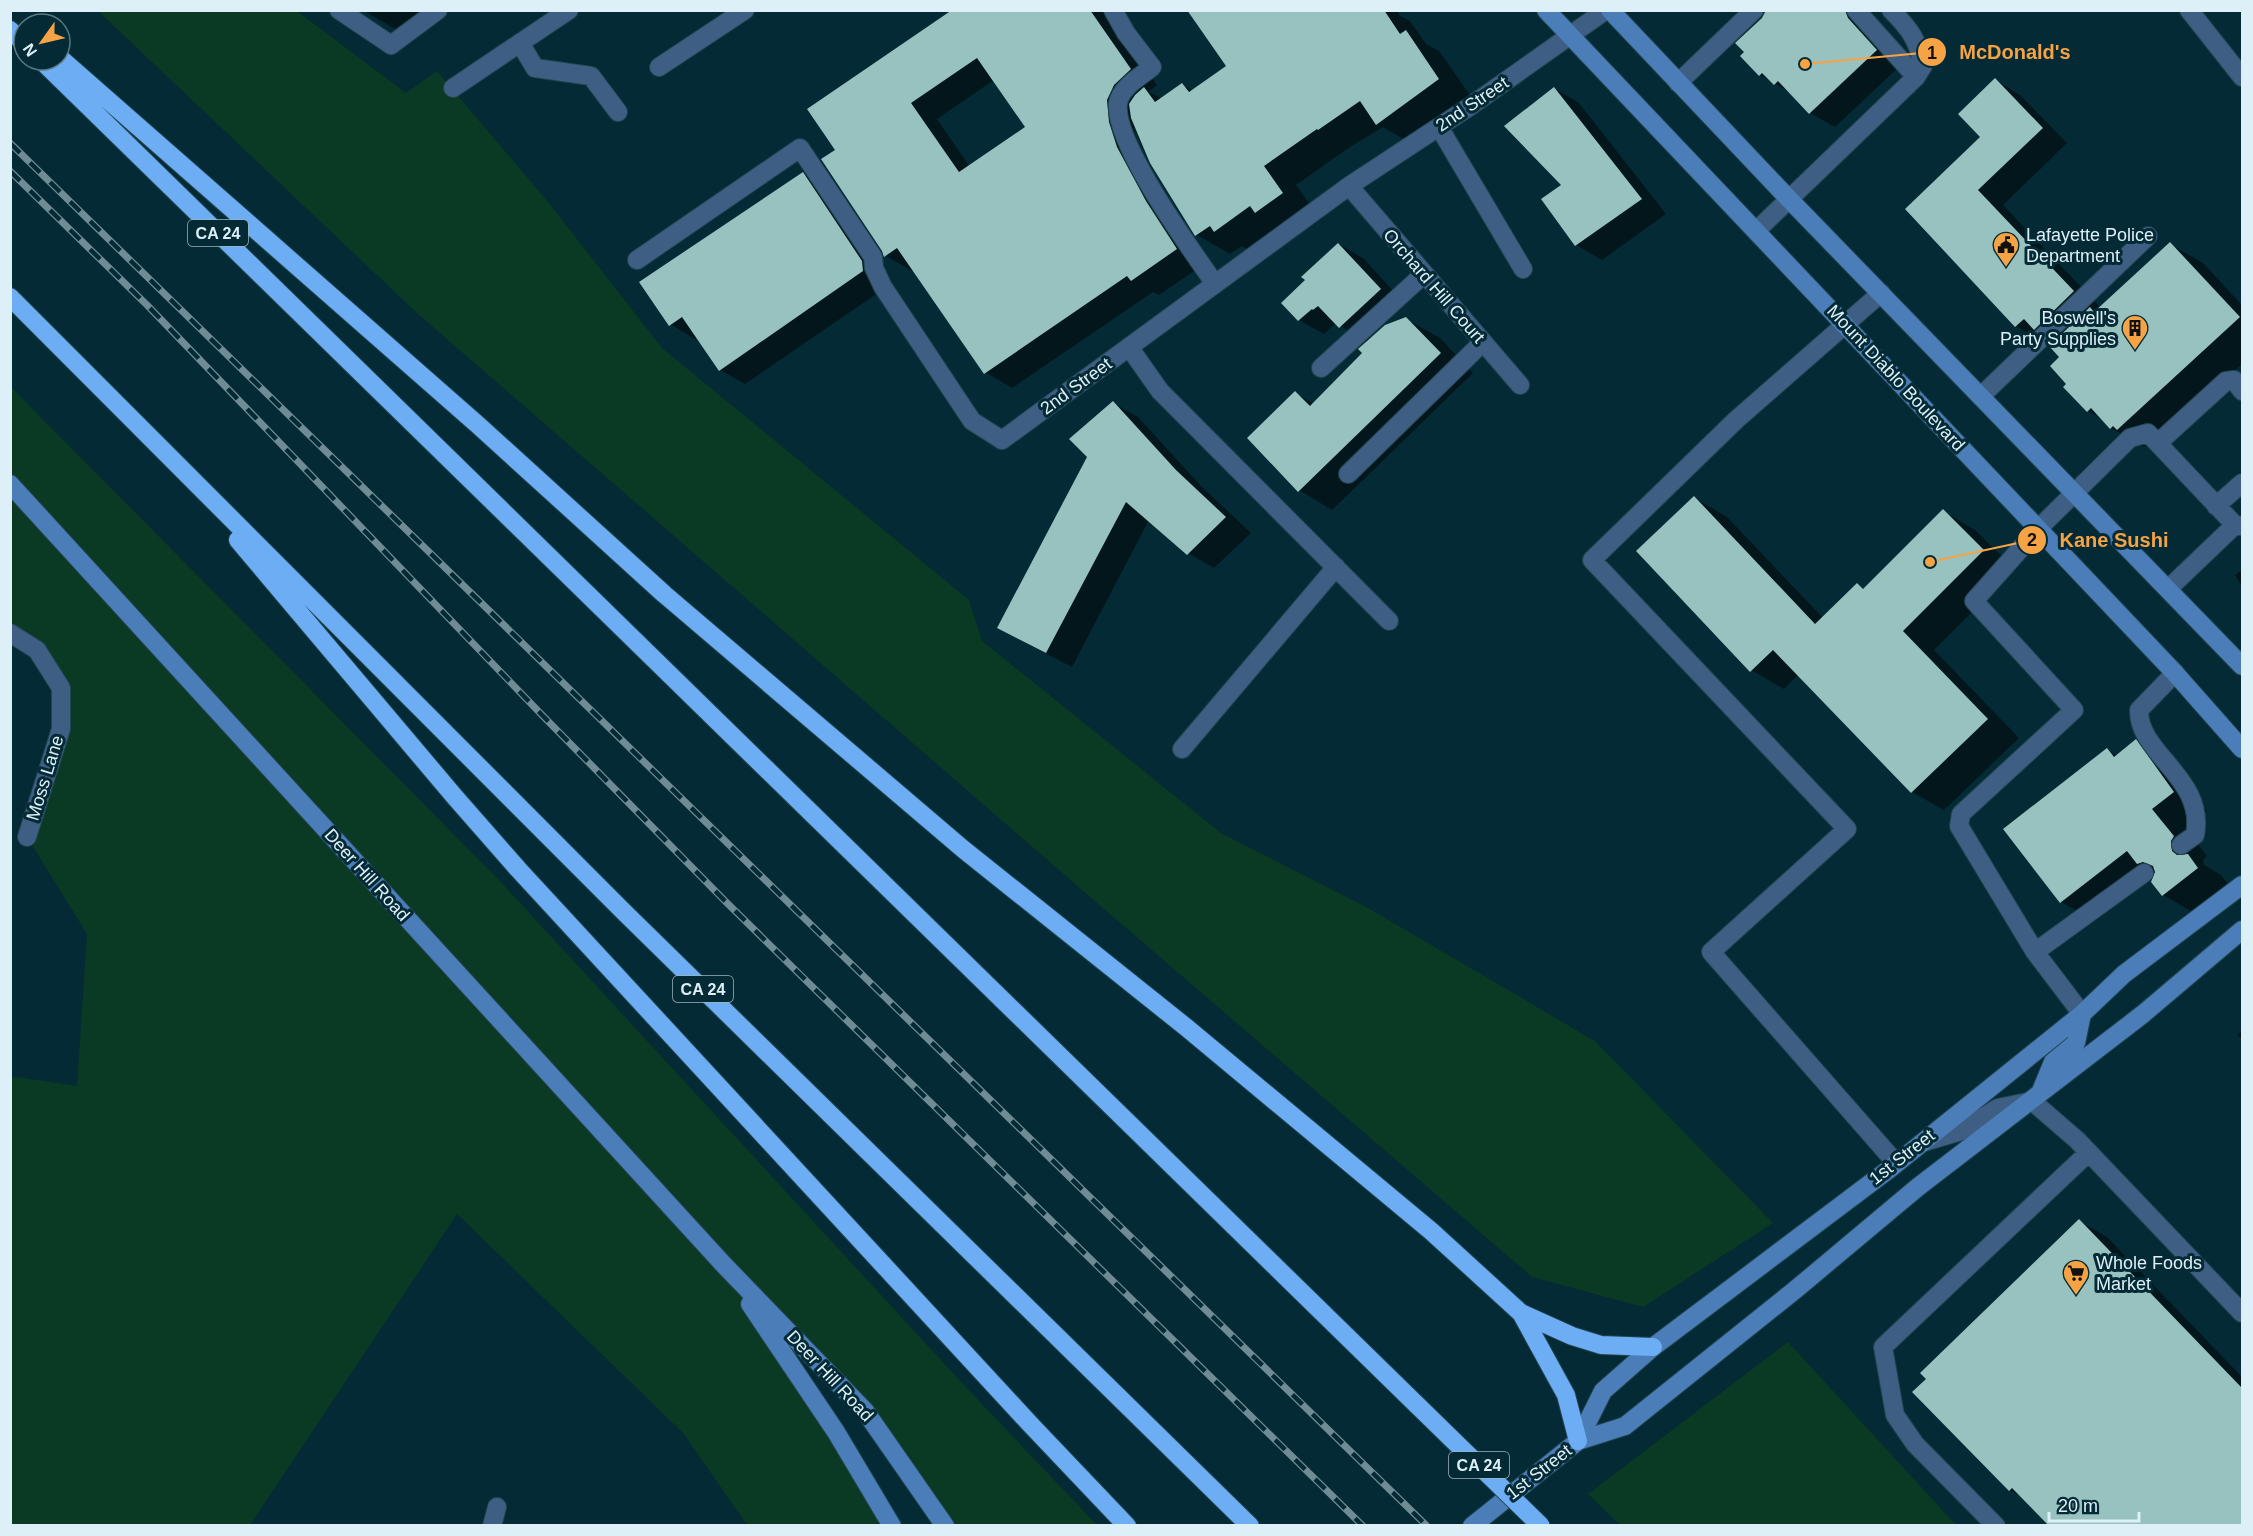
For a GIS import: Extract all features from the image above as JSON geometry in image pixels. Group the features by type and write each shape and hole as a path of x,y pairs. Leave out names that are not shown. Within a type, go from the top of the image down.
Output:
{"highway":[{"name":"CA 24","path":"60,72 393,405 1541,1526"},
{"path":"71,72 82,78 478,425 673,602 963,849 1187,1028 1431,1231 1521,1313 1572,1336 1601,1345 1653,1347"},
{"name":"CA 24","path":"10,297 623,911 1251,1526"},
{"path":"160,447 453,796 511,861 1127,1526"},
{"path":"1521,1313 1566,1395 1578,1441"}],"street":[{"path":"339,10 390,45 438,10"},
{"path":"453,88 569,10"},
{"path":"659,67 745,10"},
{"path":"1113,10 1126,33 1152,67 1125,89 1119,101 1118,116 1122,132 1144,176 1215,284"},
{"name":"Mount Diablo Boulevard","path":"1546,10 2039,528 2175,673 2242,749"},
{"path":"1608,10 2242,666"},
{"name":"2nd Street","path":"637,260 800,147 873,257 874,268 883,287 972,421 1002,440 1349,186 1608,10"},
{"path":"1678,83 1754,10"},
{"path":"1856,10 1916,77"},
{"path":"1757,230 1916,77 1923,66 1919,46 1904,23 1891,10"},
{"path":"2188,10 2242,77"},
{"path":"520,43 535,68 591,76 618,112"},
{"path":"1438,127 1523,269"},
{"name":"Orchard Hill Court","path":"1349,186 1520,385"},
{"path":"1981,396 2148,236"},
{"path":"1321,368 1424,274"},
{"path":"1881,293 1736,420 1592,560 1847,828 1711,952 1896,1163"},
{"path":"1348,474 1483,342"},
{"path":"1129,347 1160,391 1389,621"},
{"path":"2158,443 2226,381 2234,380 2242,390"},
{"path":"1919,1143 1961,1131 1998,1108 2036,1097 2053,1062 2076,1043 2082,1014 2035,952 1959,826 1961,814 2074,711 1974,601 2039,528 2130,438 2148,433 2216,506 2239,525 2168,589"},
{"path":"2216,506 2242,483"},
{"name":"Deer Hill Road","path":"10,484 724,1265 865,1411 945,1526"},
{"path":"1182,749 1336,567"},
{"name":"Moss Lane","path":"10,633 37,650 61,688 61,729 27,837"},
{"path":"2175,673 2139,710 2139,720 2146,734 2192,797 2197,821 2194,835 2181,845"},
{"path":"2035,952 2144,873"},
{"name":"1st Street","path":"1578,1441 1603,1391 1653,1347 1896,1163 2082,1014 2124,974 2242,885"},
{"name":"1st Street","path":"1472,1526 1578,1441 1625,1426 1795,1290 1918,1187 2143,1014 2242,930"},
{"path":"2036,1097 2242,1313"},
{"path":"1995,1526 1915,1444 1895,1415 1883,1347 2088,1153"},
{"name":"Deer Hill Road","path":"724,1265 836,1432 892,1526"},
{"path":"492,1526 497,1507"}],"green space":[{"path":"98,11 297,11 406,93 437,71 548,202 662,348 969,600 982,641 1221,833 1368,908 1595,1041 1773,1223 1643,1307 1532,1277 418,314"},
{"path":"11,387 499,880 963,1384 1097,1525 945,1525 865,1411 728,1269 892,1525 747,1525 684,1434 457,1214 250,1525 11,1525 10,1076 77,1086 87,934 27,837 61,729 61,688 11,633"},
{"path":"1788,1342 1956,1525 1620,1525 1588,1494"}],"building":[{"path":"952,10 1090,10 1131,69 1114,85 1107,100 1109,122 1117,147 1146,201 1177,249 1131,281 1127,276 984,374 897,248 884,257 821,159 835,150 807,109","holes":["977,58 1025,127 959,172 911,103"]},
{"path":"1187,10 1384,10 1400,34 1406,30 1439,79 1376,125 1360,101 1264,166 1283,193 1255,213 1250,206 1214,232 1210,226 1195,236 1150,163 1131,118 1129,104 1144,87 1155,102 1182,83 1189,92 1226,66"},
{"path":"1766,10 1845,10 1848,18 1877,50 1809,114 1778,81 1774,85 1762,73 1759,76 1740,56 1744,52 1735,43 1762,18"},
{"path":"1995,78 2043,128 1978,190 2074,291 2034,330 2024,319 2015,327 1905,209 1980,137 1958,114"},
{"path":"1554,87 1642,199 1575,246 1541,199 1561,185 1504,126"},
{"path":"803,172 862,261 863,271 719,371 682,317 669,326 639,282"},
{"name":"Boswell's Party Supplies","path":"2170,242 2240,317 2117,430 2113,426 2110,429 2091,408 2087,412 2063,387 2066,384 2050,366 2059,357 2049,346 2090,307 2094,312"},
{"path":"1338,243 1381,289 1339,328 1318,306 1298,321 1281,303 1305,280 1301,277"},
{"path":"1406,317 1441,353 1298,492 1247,438 1295,391 1310,406 1362,353 1358,349 1385,325"},
{"path":"1113,401 1176,470 1226,517 1187,555 1126,502 1046,653 997,628 1087,457 1069,439"},
{"path":"1694,496 1815,624 1857,583 1863,589 1943,509 1984,550 1903,631 1988,719 1911,793 1773,650 1750,672 1636,551"},
{"path":"2136,739 2174,792 2152,809 2174,836 2171,841 2172,851 2177,855 2188,854 2198,868 2162,896 2151,882 2155,872 2153,866 2143,862 2137,864 2127,851 2060,903 2003,829 2107,748 2114,757"},
{"name":"Whole Foods Market","path":"2079,1219 2242,1388 2242,1526 2049,1526 2012,1488 2009,1491 1912,1392 1926,1379 1920,1373"}],"railway":[{"path":"10,143 1427,1526"},
{"path":"10,171 147,305 542,715 727,903 1363,1526"}],"place":[{"name":"McDonald's","path":"1805,64"},
{"name":"Lafayette Police Department","path":"2006,268"},
{"name":"Boswell's Party Supplies","path":"2135,351"},
{"name":"Kane Sushi","path":"1930,562"},
{"name":"Whole Foods Market","path":"2076,1296"}]}
